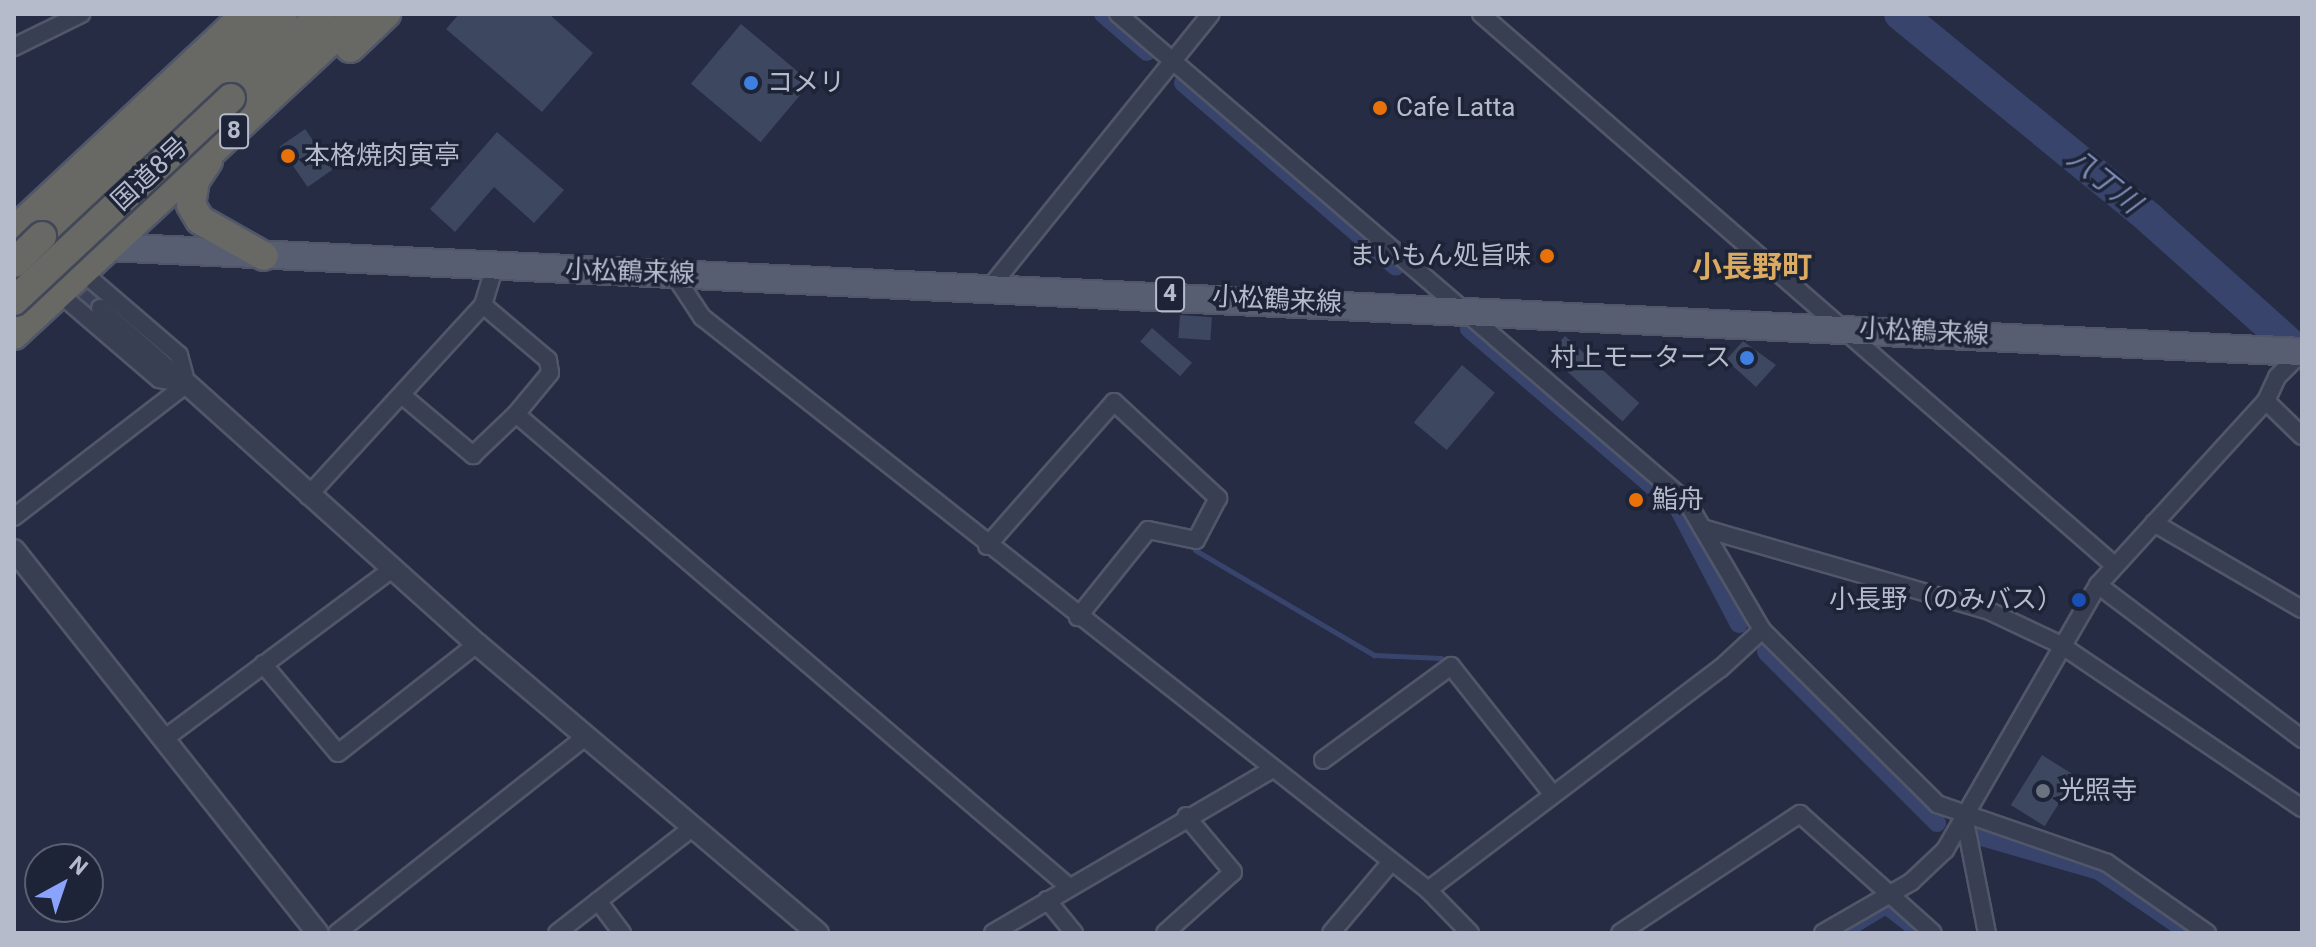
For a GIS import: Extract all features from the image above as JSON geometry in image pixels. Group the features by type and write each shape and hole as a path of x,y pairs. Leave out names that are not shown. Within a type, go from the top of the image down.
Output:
{"highway":[{"path":"78,173 105,124 222,14"},
{"path":"14,237 246,14"},
{"name":"国道8号","path":"14,301 224,87 283,14"},
{"name":"国道8号","path":"14,263 224,87 322,14"},
{"name":"8","path":"14,335 359,14"},
{"path":"264,256 200,220 191,205 195,180 225,139 273,116 386,14"},
{"path":"14,237 108,247"}],"main road":[{"name":"小松鶴来線","path":"108,247 494,269 992,285 1469,312 2302,352"}],"street":[{"path":"14,47 81,14"},
{"path":"1118,14 1687,502 1762,630 1937,804 1964,816 2107,863 2207,933"},
{"path":"992,285 1211,14"},
{"path":"1481,14 1846,328 2114,565"},
{"path":"14,237 83,271 179,355 187,384"},
{"path":"14,237 58,294 159,379 187,384"},
{"path":"308,496 403,396 483,305 494,269"},
{"path":"673,273 702,317 987,546 1428,890 1470,933"},
{"path":"403,396 473,455 516,414 550,373 548,360 483,305"},
{"path":"100,308 477,644 818,933"},
{"path":"1825,932 1911,882 1945,850 2098,585 2266,401 2277,377 2302,352"},
{"path":"14,517 187,384"},
{"path":"2266,401 2302,436"},
{"path":"987,546 1114,402 1218,498 1196,540 1148,530 1078,617"},
{"path":"516,414 1069,887"},
{"path":"2154,523 2302,609"},
{"path":"1702,528 1989,611 2061,645 2302,808"},
{"path":"14,550 318,933"},
{"path":"164,739 393,568"},
{"path":"2098,585 2302,739"},
{"path":"1428,890 1551,792 1721,668 1762,630"},
{"path":"263,664 338,753 477,644"},
{"path":"1323,760 1451,666 1551,792"},
{"path":"337,933 586,736"},
{"path":"993,933 1186,816 1272,769"},
{"path":"1620,933 1800,814 1886,896 1933,933"},
{"path":"1165,933 1233,872 1186,816"},
{"path":"1964,816 1987,933"},
{"path":"557,933 693,827"},
{"path":"1331,933 1391,862"},
{"path":"1047,900 1074,933"},
{"path":"598,901 622,933"}],"building":[{"path":"459,14 549,14 593,53 542,112 446,29"},
{"name":"コメリ","path":"741,24 811,82 761,142 691,84"},
{"path":"305,129 333,169 308,187 280,147"},
{"path":"497,132 564,190 534,223 494,187 455,232 430,209"},
{"path":"1180,315 1212,317 1210,340 1178,338"},
{"path":"1152,328 1192,363 1180,376 1140,342"},
{"path":"1565,336 1639,403 1623,421 1548,355"},
{"path":"1743,341 1776,365 1756,387 1726,360"},
{"path":"1462,365 1495,393 1447,450 1414,422"},
{"name":"光照寺","path":"2042,755 2076,776 2045,826 2011,805"}],"waterway":[{"path":"1103,14 1147,52"},
{"name":"八丁川","path":"1900,14 2149,218 2302,355"},
{"path":"1183,83 1396,267"},
{"path":"1469,329 1678,508 1739,624"},
{"path":"1195,550 1374,655 1441,658"},
{"path":"1766,652 1937,823"},
{"path":"1982,837 2099,871 2190,933"},
{"path":"1839,933 1886,905 1922,933"}],"tunnel":[{"path":"65,277 100,308"}],"place":[{"name":"コメリ","path":"751,83"},
{"name":"Cafe Latta","path":"1380,108"},
{"name":"本格焼肉寅亭","path":"288,156"},
{"name":"まいもん処旨味","path":"1547,256"},
{"name":"村上モータース","path":"1747,358"},
{"name":"鮨舟","path":"1636,500"},
{"name":"小長野（のみバス）","path":"2079,600"},
{"name":"光照寺","path":"2043,791"}],"district":[{"name":"小長野町","path":"1752,267"}]}
